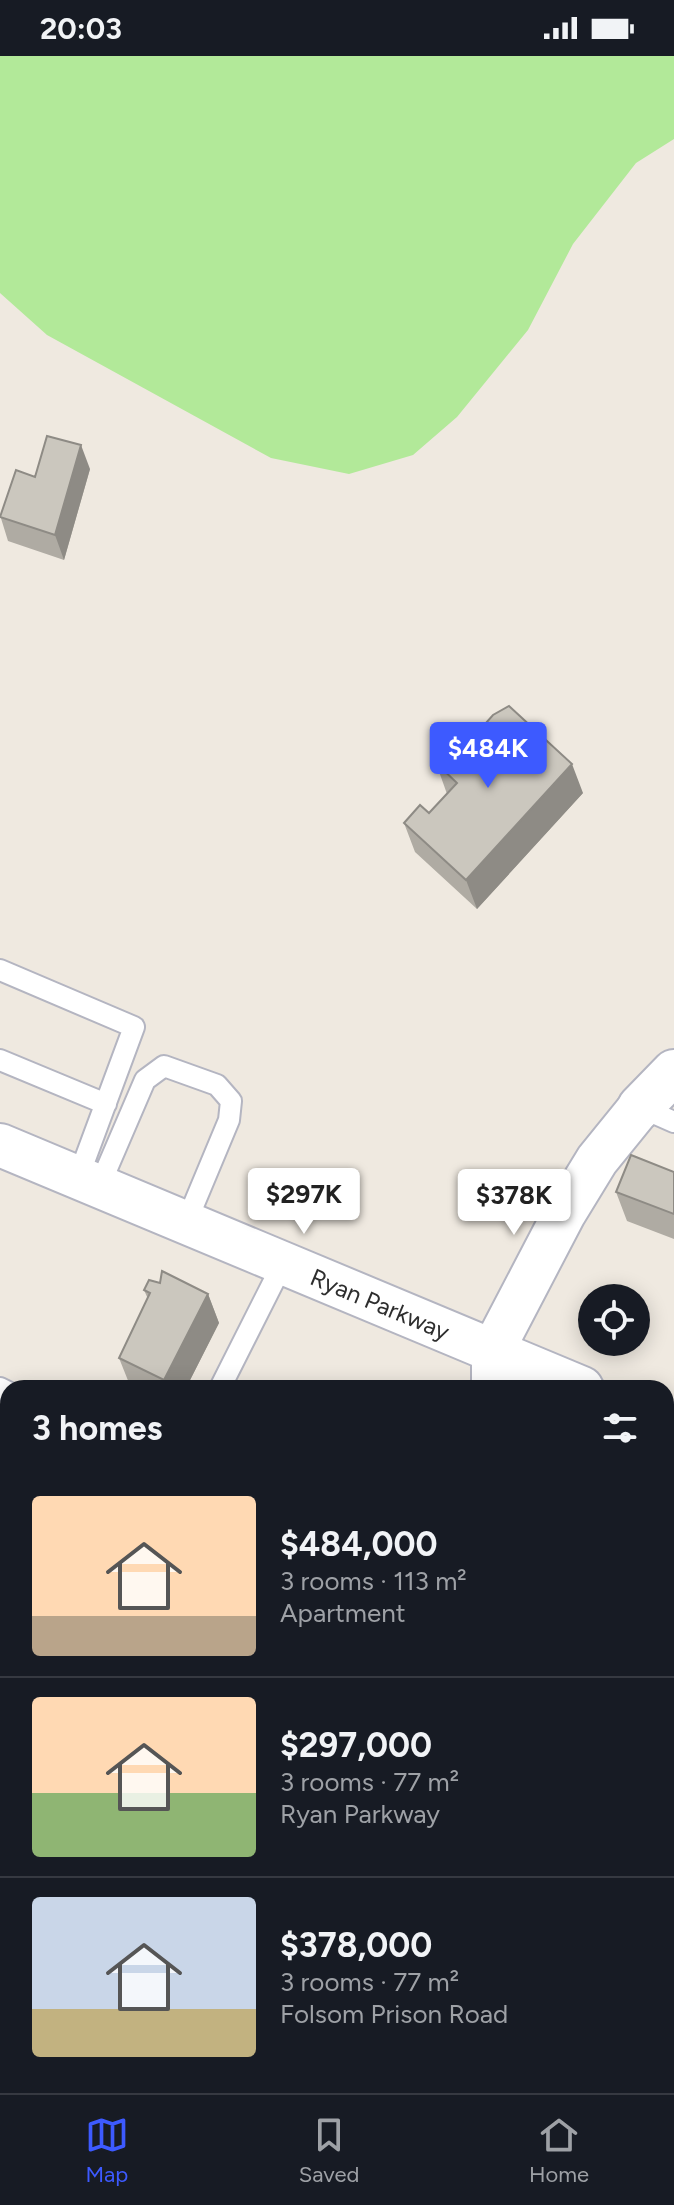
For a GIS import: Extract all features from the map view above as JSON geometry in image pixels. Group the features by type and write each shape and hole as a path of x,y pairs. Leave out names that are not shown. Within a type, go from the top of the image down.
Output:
{"street":[{"path":"493,1369 564,1214 597,1160 663,1113 674,1072"},
{"name":"Ryan Parkway","path":"0,1145 283,1263 493,1369 545,1380"}],"lane":[{"path":"0,970 134,1027 106,1104 88,1182"},
{"path":"0,1060 106,1104"},
{"path":"88,1182 145,1080 164,1066 217,1085 231,1101 229,1120 186,1223"},
{"path":"224,1380 283,1263"}],"green space":[{"path":"0,56 674,56 674,139 636,163 573,244 528,330 457,417 413,455 349,474 271,458 47,335 0,293"}],"building":[{"path":"47,436 81,445 55,535 0,517 16,470 35,477"},
{"path":"509,706 572,764 466,880 404,823 420,805 429,813 457,783 436,763 462,734 470,741 493,715"},
{"path":"631,1155 674,1172 674,1214 616,1192"},
{"path":"162,1271 208,1294 164,1380 119,1358 150,1293 144,1290 149,1280 160,1283"}]}
